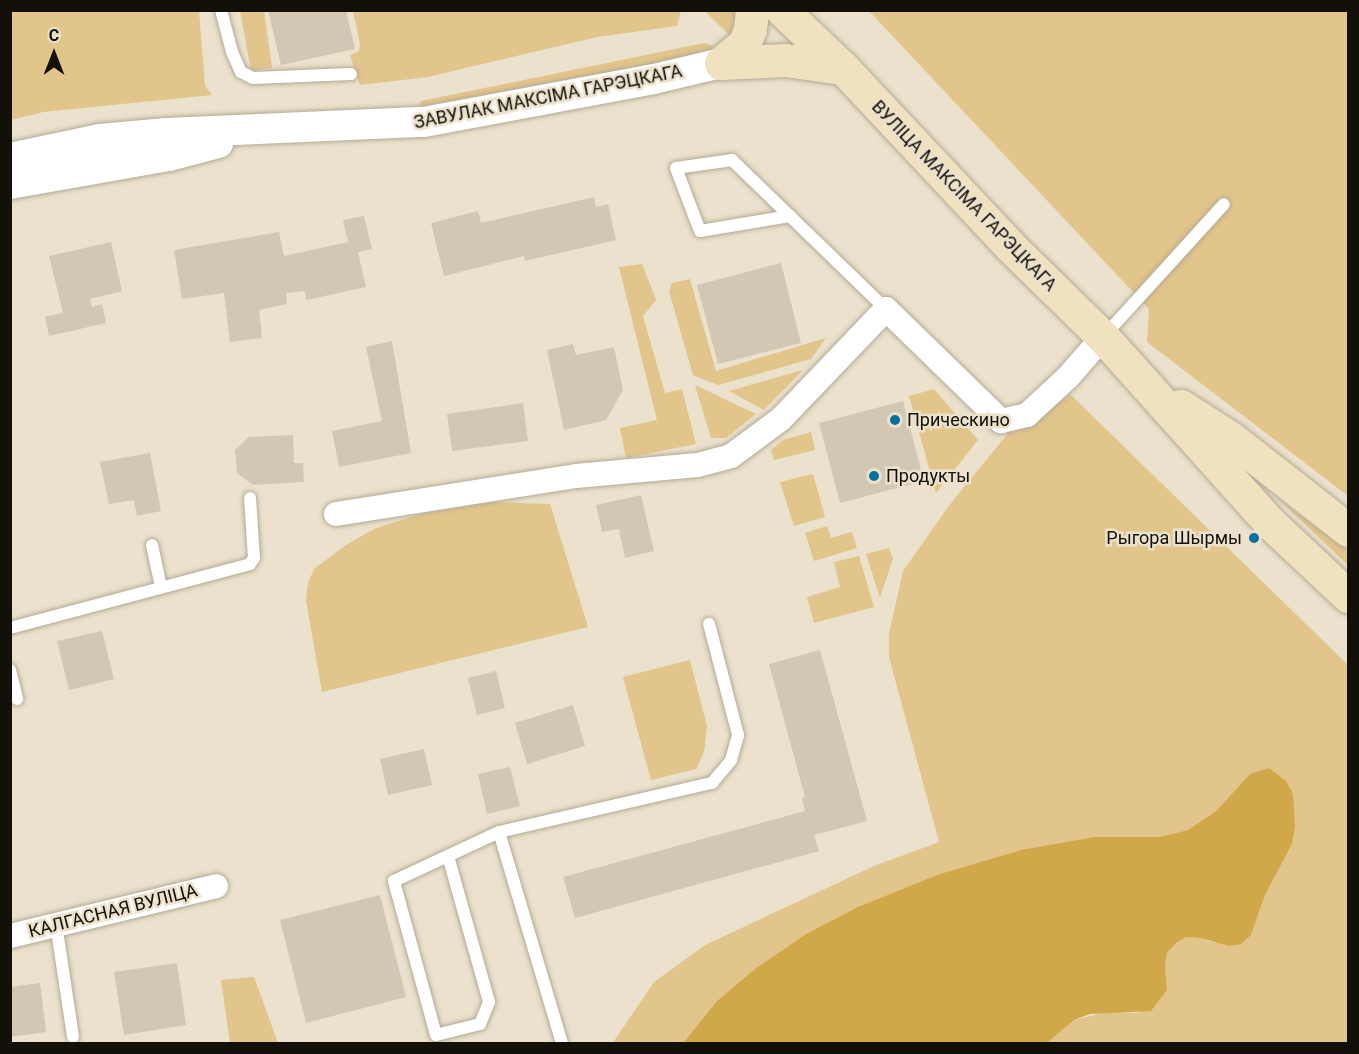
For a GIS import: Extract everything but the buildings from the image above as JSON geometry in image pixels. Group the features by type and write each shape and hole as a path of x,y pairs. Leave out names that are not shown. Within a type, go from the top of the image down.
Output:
{"main road":[{"path":"721,63 744,44 750,28 752,10"},
{"name":"ВУЛІЦА МАКСІМА ГАРЭЦКАГА","path":"782,10 843,68 1011,247 1103,337 1268,521 1348,596"},
{"path":"721,63 785,60 843,68"},
{"name":"ВУЛІЦА МАКСІМА ГАРЭЦКАГА","path":"1144,383 1232,439 1348,530"}],"street":[{"name":"ЗАВУЛАК МАКСІМА ГАРЭЦКАГА","path":"10,158 100,139 167,133 268,131 452,118 721,63"},
{"name":"ЗАВУЛАК МАКСІМА ГАРЭЦКАГА","path":"10,184 169,156 268,131"},
{"path":"336,513 576,476 698,465 731,456 781,419 886,309 1001,421 1027,415 1068,377 1103,337"},
{"name":"КАЛГАСНАЯ ВУЛІЦА","path":"10,936 216,886"}],"lane":[{"path":"221,10 232,52 241,72 253,78 351,74"},
{"path":"789,216 700,231 676,168 732,160 886,309"},
{"path":"1103,337 1224,204"},
{"path":"10,628 250,564 254,558 250,498"},
{"path":"152,545 161,587"},
{"path":"448,856 489,1002 480,1024 436,1035 394,881 499,832 712,783 731,760 738,735 709,624"},
{"path":"10,670 17,699"},
{"path":"499,832 562,1044"},
{"path":"56,924 73,1037"}],"shaded area":[{"path":"10,11 199,11 205,86 212,95 43,112 11,120"},
{"path":"240,11 264,11 272,68 251,70"},
{"path":"353,11 681,11 677,26 597,37 428,77 360,85 350,55 359,51 360,44"},
{"path":"705,11 736,11 732,38"},
{"path":"869,11 1348,11 1348,496 1147,342 1149,309"},
{"path":"704,43 713,46 715,52 419,107 421,101"},
{"path":"642,264 656,300 643,316 665,393 682,389 696,444 626,458 620,428 657,420 619,267"},
{"path":"690,279 716,371 826,338 811,359 718,385 693,375 669,291 672,283"},
{"path":"803,370 764,410 729,391"},
{"path":"695,385 756,414 726,438 711,438"},
{"path":"934,389 978,440 936,493 909,396"},
{"path":"1070,394 1348,665 1348,1043 1047,1043 1074,1020 1108,1012 1138,1013 1167,990 1165,965 1167,953 1176,943 1186,937 1200,938 1214,943 1251,935 1265,895 1292,844 1295,828 1250,774 1216,811 1188,830 1159,837 1118,837 937,875 859,907 806,934 756,968 717,1001 683,1043 612,1044 654,982 705,945 874,866 939,842 889,657 889,634 903,571 951,503 1010,431 1032,424"},
{"path":"811,432 815,450 774,460 771,450 783,440"},
{"path":"813,474 825,517 794,526 780,482"},
{"path":"1278,499 1348,550 1348,565"},
{"path":"491,502 550,504 588,627 322,692 306,600 308,583 314,569 346,545 376,528 421,514"},
{"path":"827,526 831,538 852,532 857,548 814,561 805,533"},
{"path":"889,548 893,559 880,598 866,554"},
{"path":"859,556 874,607 814,623 807,597 840,587 834,562"},
{"path":"690,660 707,726 704,752 696,769 651,780 623,677"},
{"path":"1269,768 1286,781 1293,794 1295,828 1292,844 1265,895 1251,935 1241,944 1229,946 1200,938 1186,937 1176,943 1167,953 1165,965 1167,990 1151,1011 1090,1014 1074,1020 1047,1043 683,1043 717,1001 756,968 806,934 858,907 937,875 1021,850 1095,837 1159,837 1188,830 1216,811 1250,774"},
{"path":"254,977 278,1043 230,1043 221,980"}],"place":[{"name":"Прическино","path":"895,420"},
{"name":"Продукты","path":"874,476"},
{"name":"Рыгора Шырмы","path":"1254,538"}]}
